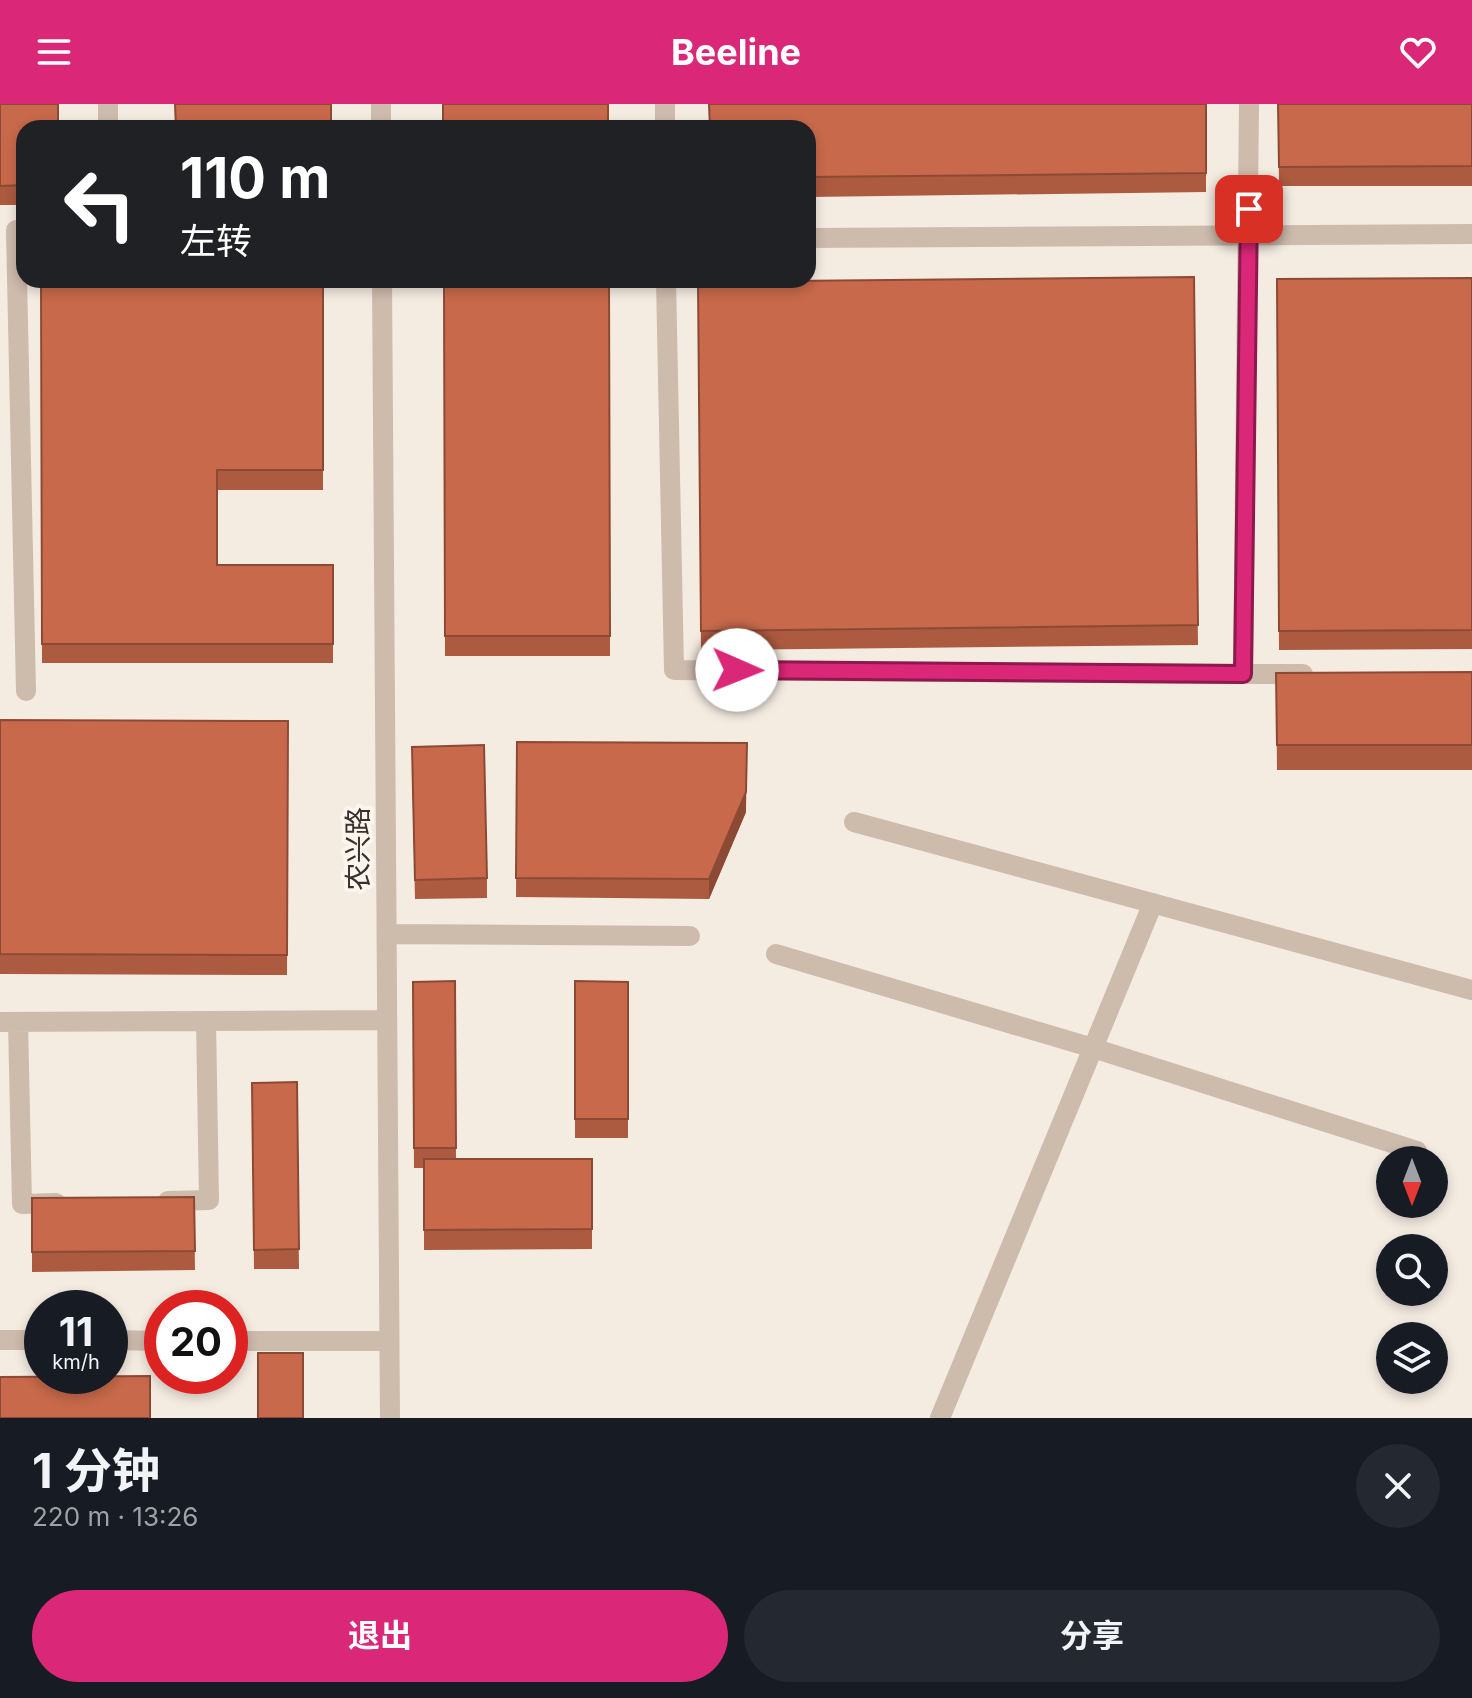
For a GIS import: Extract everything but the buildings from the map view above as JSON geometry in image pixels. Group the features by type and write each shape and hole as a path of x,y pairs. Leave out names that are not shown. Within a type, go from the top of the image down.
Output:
{"street":[{"path":"1243,674 1249,104"},
{"path":"816,238 1472,234"},
{"path":"17,288 26,691"},
{"name":"农兴路","path":"382,288 390,1418"},
{"path":"666,288 674,670 1319,674"},
{"path":"854,822 1472,990"},
{"path":"940,1418 1153,903"},
{"path":"387,934 690,936"},
{"path":"776,954 1093,1048 1401,1146"},
{"path":"69,1203 22,1204 9,1022 387,1020"},
{"path":"147,1201 209,1200 206,1021"},
{"path":"0,1340 24,1340"},
{"path":"248,1341 389,1341"}],"route":[{"path":"737,670 1243,674 1249,209"}]}
